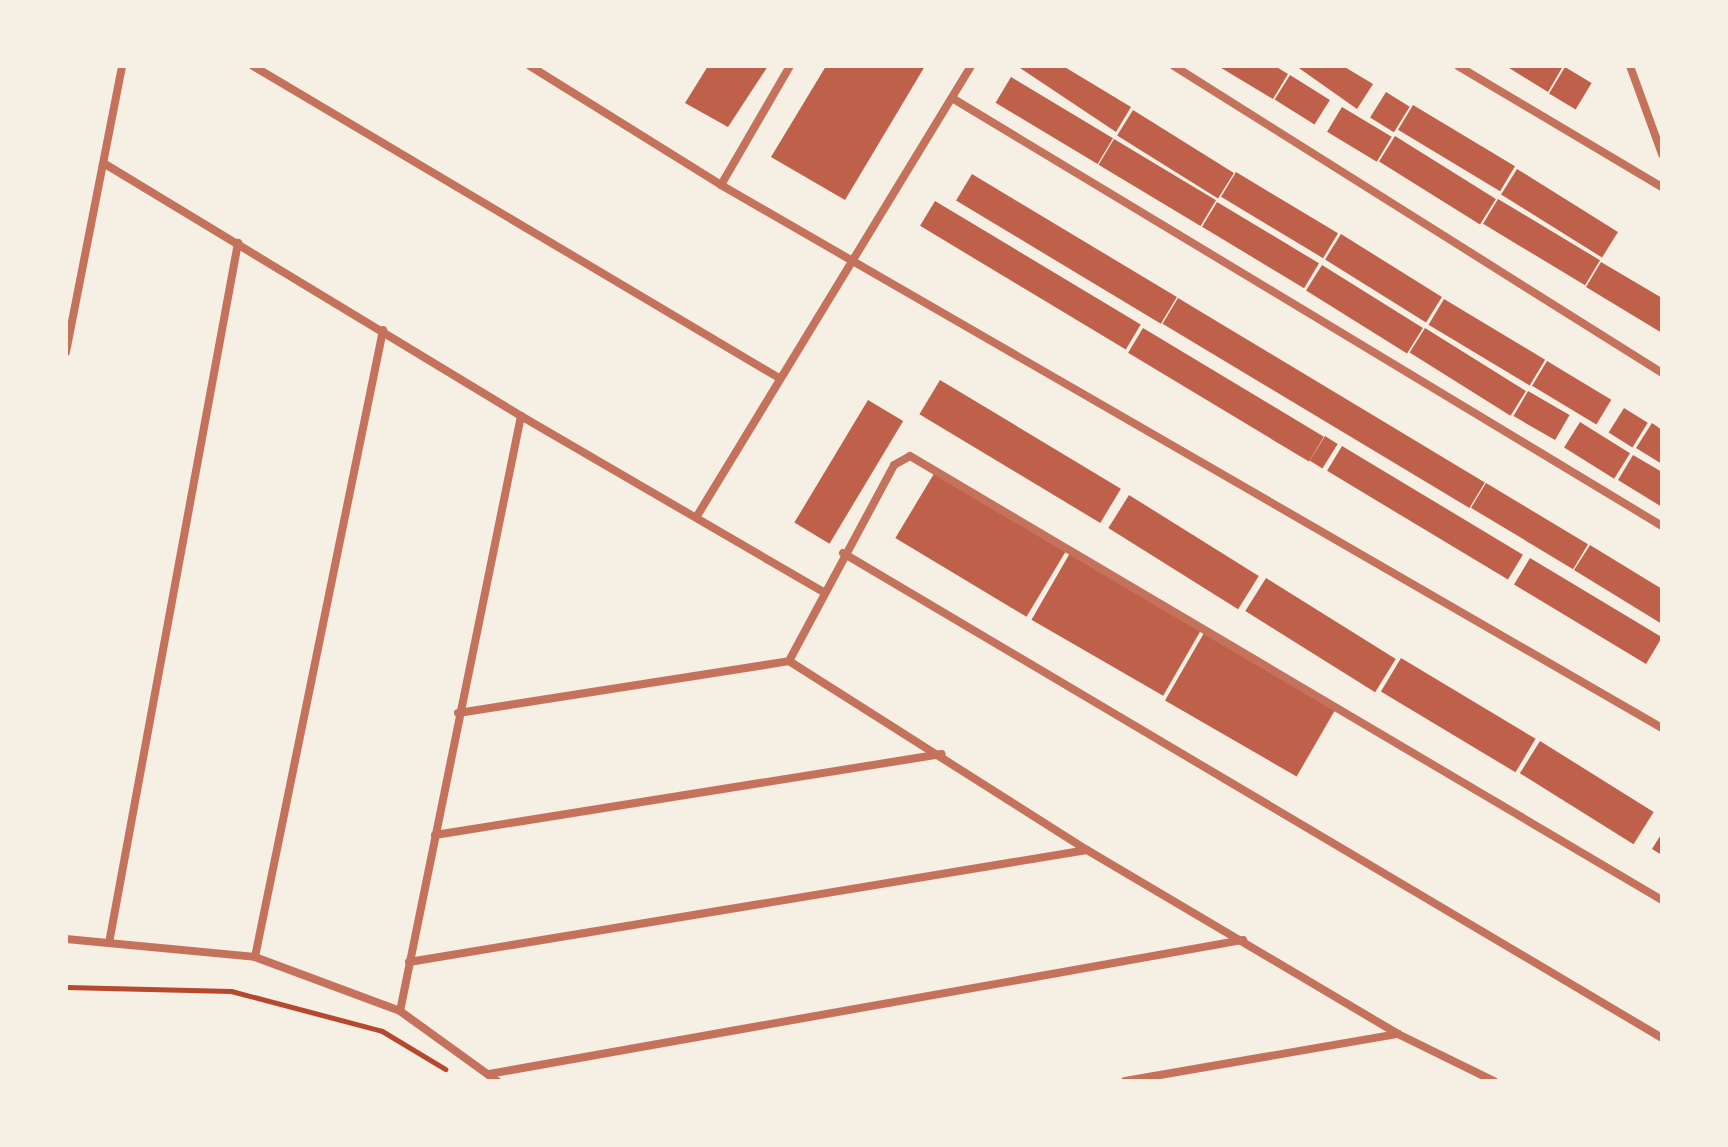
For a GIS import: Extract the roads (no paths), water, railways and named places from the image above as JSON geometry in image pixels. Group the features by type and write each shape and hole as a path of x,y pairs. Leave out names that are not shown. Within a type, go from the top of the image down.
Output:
{"street":[{"path":"66,352 122,66"},
{"path":"253,66 779,378"},
{"path":"530,66 721,185 1662,728"},
{"path":"721,185 790,66"},
{"path":"697,516 971,66"},
{"path":"1174,66 1662,373"},
{"path":"1458,66 1662,187"},
{"path":"1630,66 1658,133 1662,154"},
{"path":"952,98 1662,526"},
{"path":"105,164 521,416 822,591"},
{"path":"109,943 238,243"},
{"path":"255,957 383,330"},
{"path":"400,1011 458,713 521,416"},
{"path":"789,661 822,591 894,465 910,456 1662,900"},
{"path":"843,553 1662,1038"},
{"path":"458,713 789,661 942,754 1087,850 1398,1034 1494,1081"},
{"path":"435,835 942,754"},
{"path":"409,962 1087,850"},
{"path":"66,939 255,957 400,1011 497,1081"},
{"path":"489,1074 1243,940"},
{"path":"1125,1081 1398,1034"}]}
